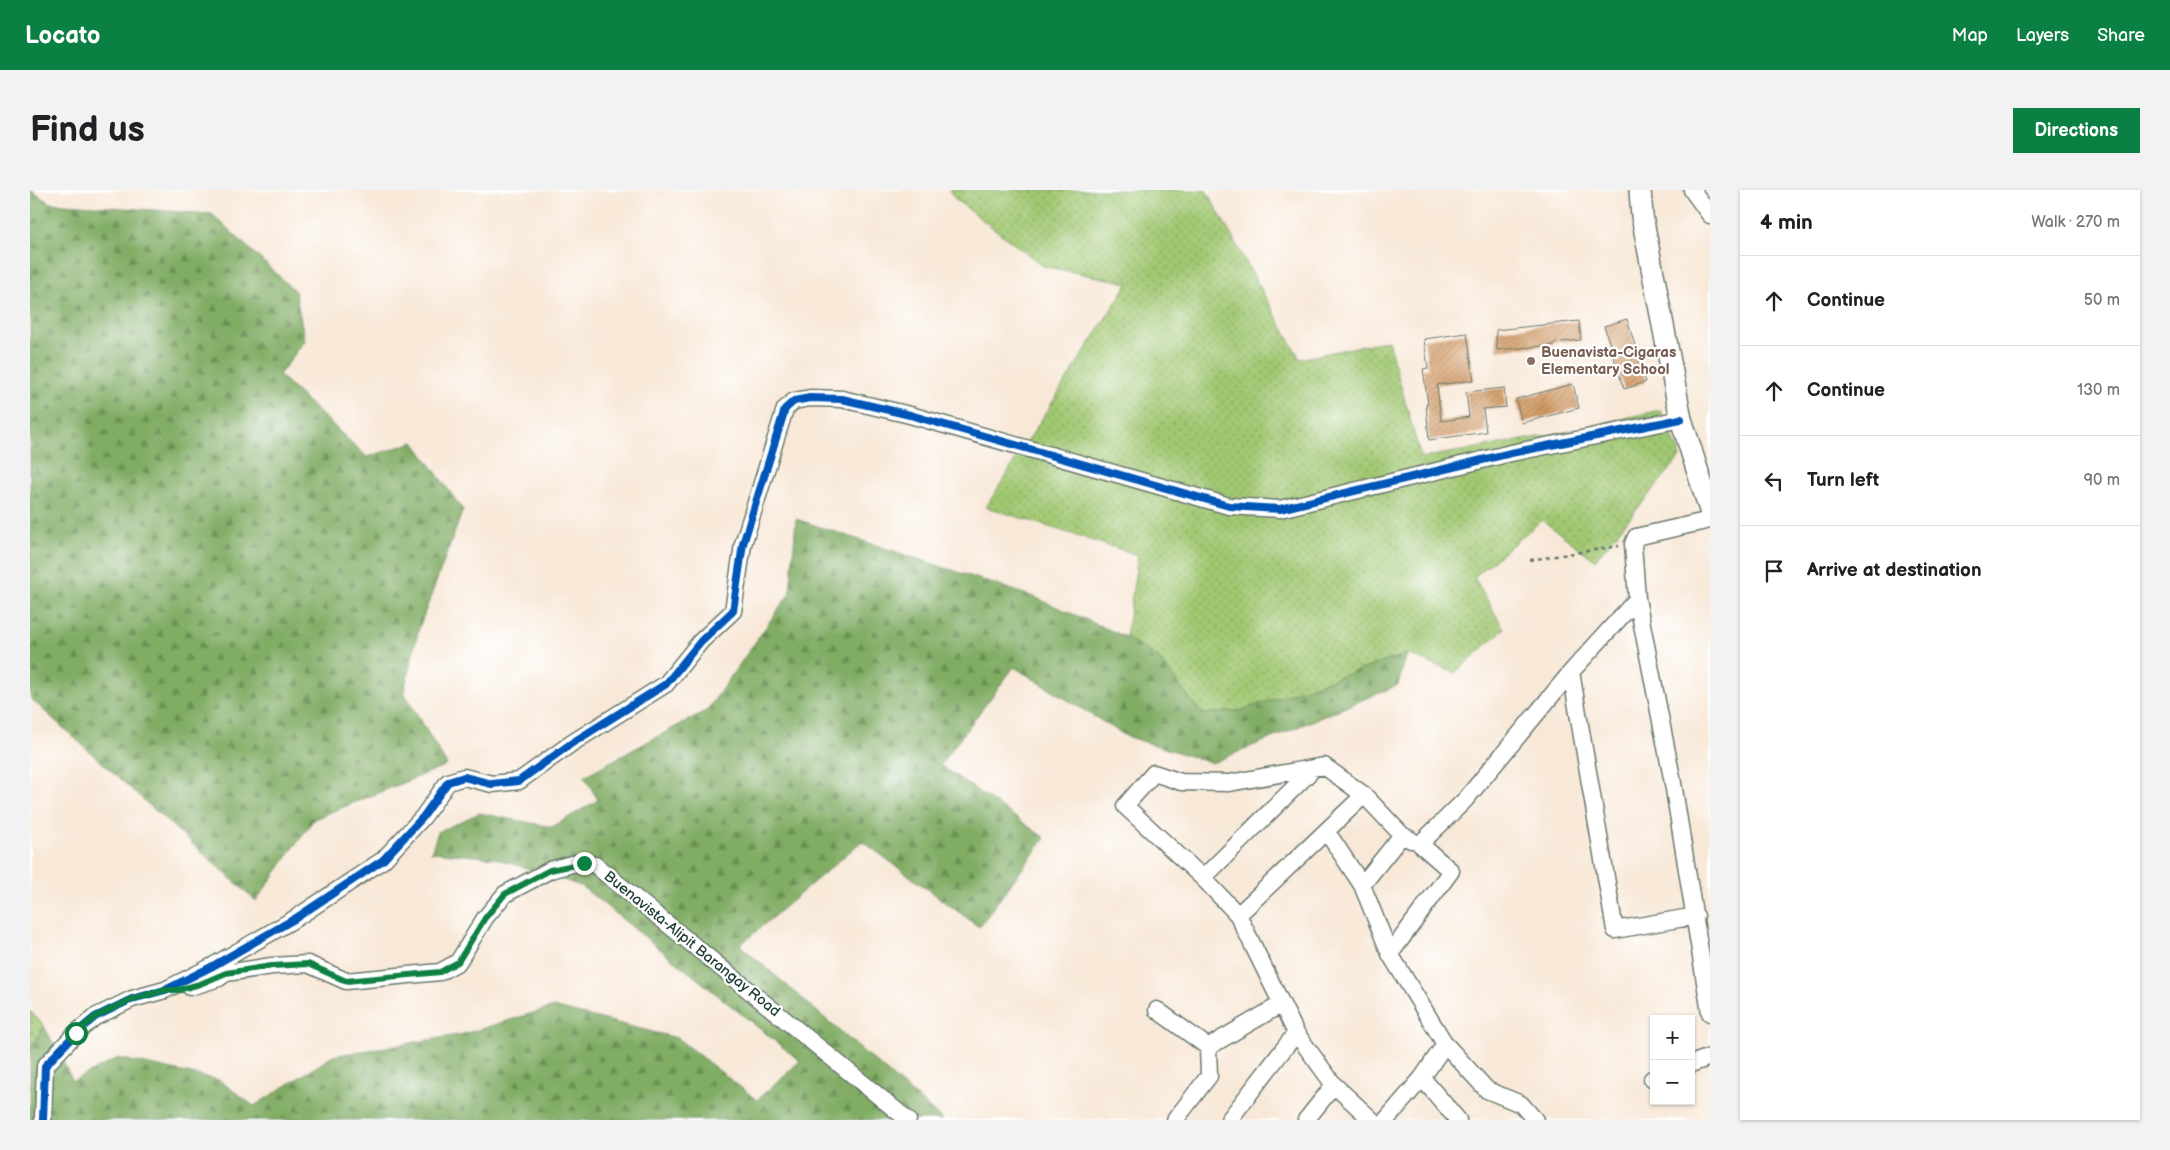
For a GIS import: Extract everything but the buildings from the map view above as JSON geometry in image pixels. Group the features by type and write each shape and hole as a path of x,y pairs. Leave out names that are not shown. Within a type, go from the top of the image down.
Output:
{"main road":[{"path":"1640,190 1642,216 1681,419 1710,510"}],"street":[{"path":"1692,190 1710,215"},
{"path":"42,1120 45,1066 76,1033 95,1017 132,999 165,990 211,967 296,918 384,860 423,817 448,782 464,777 492,784 518,781 572,743 666,684 701,641 733,611 743,544 785,409 794,401 810,398 842,399 910,415 1220,504 1280,509 1511,454 1681,419"},
{"path":"1710,520 1636,537 1633,544 1637,599 1673,783 1696,916 1710,1013"},
{"path":"1420,844 1465,800 1571,672 1637,599"},
{"path":"1571,672 1615,930 1696,916"},
{"path":"1372,1120 1334,1085 1296,1033 1280,1005 1238,915 1203,878 1125,806 1154,773 1181,782 1229,783 1324,766 1364,795 1402,836 1420,844 1451,871 1390,954"},
{"path":"1203,878 1314,768"},
{"path":"1238,915 1364,795"},
{"path":"1327,832 1362,885 1390,954 1445,1044 1487,1090 1521,1104 1535,1120"},
{"path":"1362,885 1402,836"},
{"name":"Buenavista-Alipit Barangay Road","path":"165,990 178,990 200,984 226,973 272,966 308,964 346,981 440,972 458,962 485,918 505,894 550,870 584,863 595,865 908,1120"},
{"path":"1208,1047 1280,1005"},
{"path":"1157,1010 1208,1047"},
{"path":"1229,1120 1296,1033"},
{"path":"1386,1120 1422,1078 1445,1044"},
{"path":"1175,1120 1209,1076 1208,1047"},
{"path":"1695,1063 1710,1057"},
{"path":"1422,1078 1458,1120"},
{"path":"1306,1120 1334,1085"}],"path":[{"path":"1530,560 1633,544"}],"green space":[{"path":"30,190 50,203 212,214 295,291 305,341 279,375 367,457 414,442 463,510 419,628 404,692 447,765 314,819 256,901 30,698"},
{"path":"949,190 1206,190 1300,359 1388,340 1421,458 1561,433 1660,410 1681,456 1595,560 1542,520 1474,577 1504,629 1455,673 1407,654 1239,711 1202,714 1157,657 1126,637 1138,555 986,507 1128,283 1043,266 955,199"},
{"path":"796,519 1034,597 1126,637 1157,657 1202,714 1239,711 1407,654 1398,685 1212,763 1126,736 1014,667 940,765 1045,838 979,927 862,841 740,945 943,1120 30,1120 30,1050 44,1026 73,1081 118,1058 219,1080 254,1106 333,1056 464,1034 553,1007 677,1038 757,1100 800,1061 581,886 495,858 431,852 438,832 479,813 552,827 598,800 584,776 707,710 790,593"},
{"path":"30,1011 44,1026 30,1050"}],"cycle path":[{"path":"43,1120 45,1066 76,1033 95,1017 132,999 165,990 211,967 296,918 383,860 423,817 448,782 464,777 492,784 519,781 572,743 666,684 701,641 733,611 743,544 785,409 794,401 810,398 842,399 910,415 1229,506 1280,509 1511,453 1681,419"}],"place":[{"name":"Buenavista-Cigaras Elementary School","path":"1531,361"}],"route":[{"path":"76,1033 95,1017 132,999 165,990 178,990 200,984 226,973 272,966 308,964 346,981 440,972 458,962 485,918 505,894 550,870 584,863"}]}
